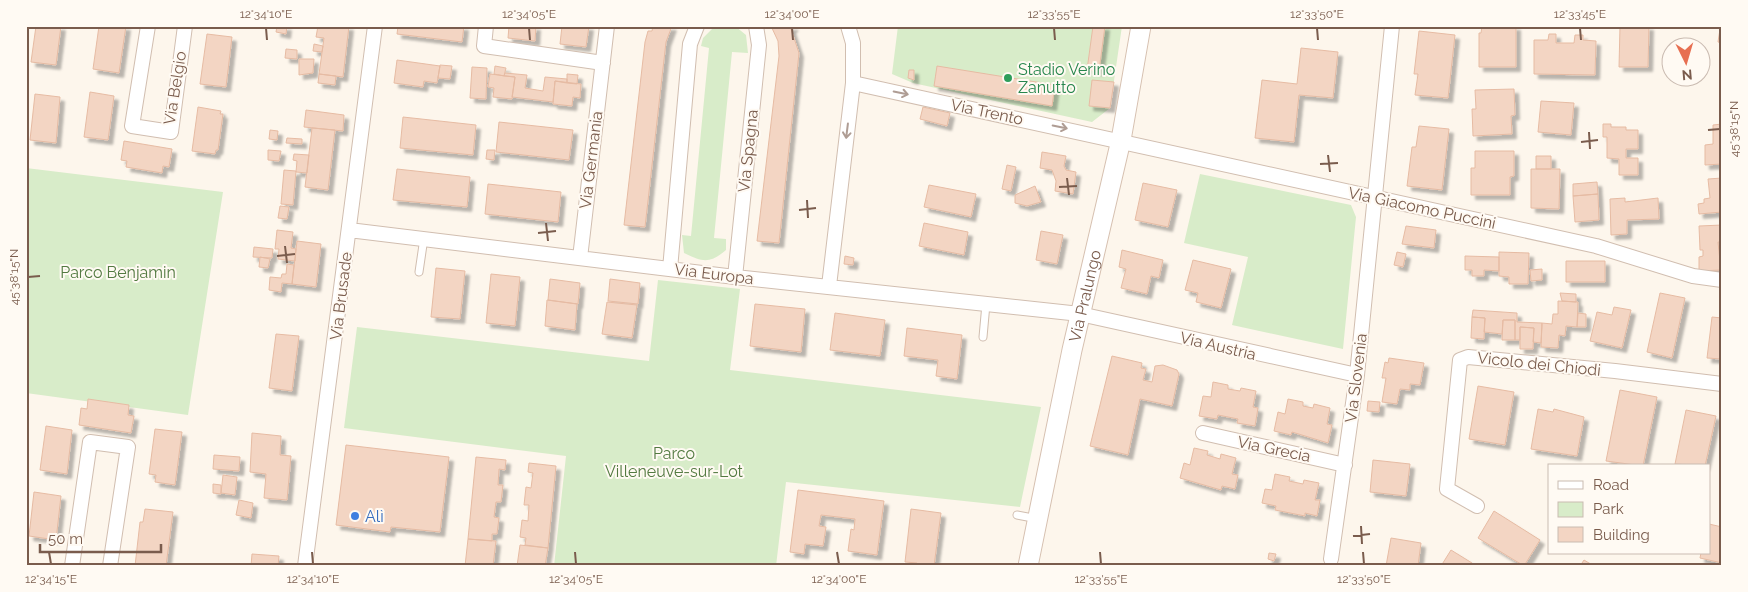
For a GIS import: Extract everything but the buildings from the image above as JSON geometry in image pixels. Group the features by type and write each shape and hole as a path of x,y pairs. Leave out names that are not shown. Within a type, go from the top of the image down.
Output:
{"street":[{"name":"Via Belgio","path":"148,26 132,126 170,132 185,26"},
{"name":"Via Brusade","path":"305,566 375,26"},
{"path":"486,26 484,46 603,63"},
{"name":"Via Germania","path":"580,258 607,26"},
{"path":"670,269 690,44 697,26"},
{"name":"Via Spagna","path":"735,277 757,68 759,36 756,26"},
{"path":"848,26 853,43"},
{"path":"828,286 853,83 853,43 856,26"},
{"name":"Via Pralungo","path":"1028,566 1080,314 1121,140 1141,26"},
{"name":"Via Slovenia","path":"1331,559 1357,375 1392,26"},
{"name":"Via Trento","path":"853,83 1121,140"},
{"name":"Via Giacomo Puccini","path":"1121,140 1596,246 1685,274 1722,280"},
{"name":"Via Europa","path":"349,230 735,277 1080,314"},
{"name":"Via Austria","path":"1080,314 1357,375"},
{"name":"Vicolo dei Chiodi","path":"1477,506 1447,489 1460,360 1468,357 1615,371 1722,384"},
{"name":"Via Grecia","path":"1203,433 1345,465"},
{"path":"72,566 90,442 128,447 110,566"}],"lane":[{"path":"419,272 424,238"},
{"path":"983,337 986,304"},
{"path":"1017,515 1038,519"}],"green space":[{"path":"735,26 746,35 748,53 732,52 714,238 726,239 726,250 715,258 701,260 684,253 682,235 691,236 709,48 701,46 703,38 714,27"},
{"name":"Stadio Verino Zanutto","path":"898,26 1122,26 1110,108 1092,122 913,83 892,74"},
{"name":"Parco Benjamin","path":"26,168 223,192 188,415 26,393"},
{"path":"1200,174 1351,205 1356,217 1343,349 1232,325 1248,257 1184,243"},
{"name":"Parco Villeneuve-sur-Lot","path":"658,280 740,289 730,370 1041,407 1020,507 786,482 776,566 554,566 566,456 344,428 357,327 649,361"}],"place":[{"name":"Stadio Verino Zanutto","path":"1008,78"},
{"name":"Alì","path":"355,516"}]}
